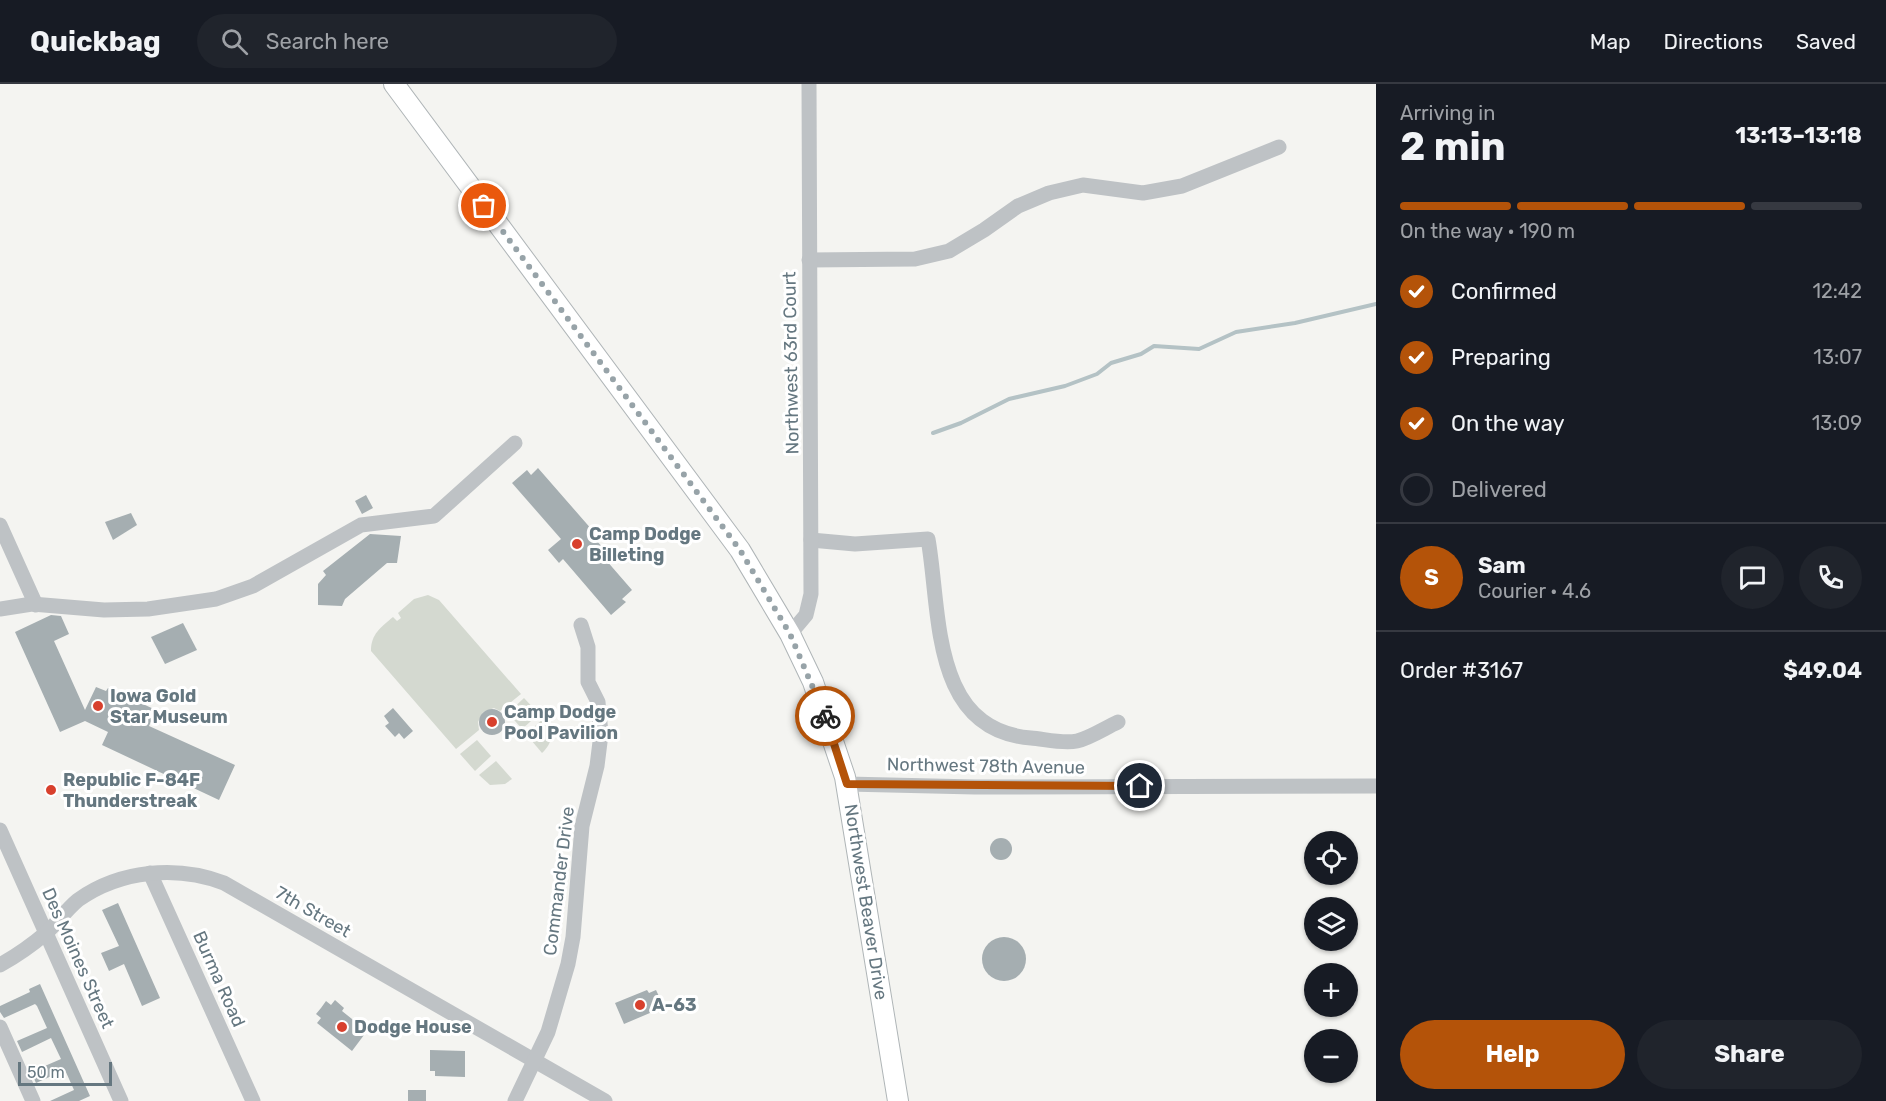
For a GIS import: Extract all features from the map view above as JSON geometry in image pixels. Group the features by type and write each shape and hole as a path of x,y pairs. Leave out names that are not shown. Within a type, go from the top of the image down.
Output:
{"main road":[{"name":"Northwest Beaver Drive","path":"394,84 740,550 790,634 813,682 847,784 898,1101"}],"street":[{"name":"Northwest 63rd Court","path":"790,634 806,615 812,594 809,84"},
{"path":"809,260 915,259 949,251 984,230 1017,206 1049,193 1083,185 1143,193 1182,186 1279,147"},
{"path":"0,609 36,605 104,610 147,609 216,599 253,586 361,525 390,520 418,520 434,516 515,443"},
{"path":"0,525 36,605"},
{"path":"812,540 855,544 928,539 942,650 954,690 980,722 1016,737 1076,742 1118,722"},
{"name":"Commander Drive","path":"515,1101 548,1032 568,964 573,937 582,826 597,766 601,734 598,702 588,682 586,637 581,626"},
{"name":"Northwest 78th Avenue","path":"847,784 975,787 1376,786"},
{"name":"Des Moines Street","path":"0,830 5,856 46,933 121,1101"},
{"name":"7th Street","path":"0,965 46,933 78,900 105,885 150,873 173,872 208,877 224,883 605,1101"},
{"name":"Burma Road","path":"150,873 253,1101"},
{"path":"0,1027 33,1101"}],"shaded area":[{"path":"428,595 439,600 521,694 500,711 494,708 483,712 478,722 479,730 456,749 371,651 375,635 381,628 393,617 397,621 401,618 398,613 414,599"},
{"path":"524,698 539,714 522,729 508,713"},
{"path":"543,719 551,736 549,745 542,753 526,734"},
{"path":"477,740 491,756 475,771 460,754"},
{"path":"496,761 512,779 505,784 490,785 479,775"}],"building":[{"name":"Camp Dodge Billeting","path":"538,468 593,531 591,534 603,548 599,552 632,590 622,599 626,602 611,615 563,559 559,563 548,550 561,539 512,483 527,470 531,475"},
{"path":"366,495 373,508 362,514 355,501"},
{"path":"131,513 137,525 113,540 105,522"},
{"path":"370,534 401,536 397,563 387,563 345,599 342,606 318,605 318,584 326,575 323,571"},
{"name":"Iowa Gold Star Museum","path":"51,615 61,616 69,634 54,641 85,710 96,687 106,691 108,688 156,710 149,726 235,765 219,800 102,745 108,732 85,721 60,732 15,632"},
{"path":"183,623 197,650 165,664 151,637"},
{"path":"393,708 413,731 404,739 399,733 395,737 385,726 389,723 384,716"},
{"name":"Camp Dodge Pool Pavilion","path":"492,709 501,713 505,722 501,731 492,735 483,731 479,722 483,713"},
{"path":"1001,838 1009,841 1012,849 1009,857 1001,860 993,857 990,849 993,841"},
{"path":"118,903 160,998 142,1006 124,964 109,971 101,953 119,946 102,910"},
{"path":"1004,937 1020,943 1026,959 1020,975 1004,981 988,975 982,959 988,943"},
{"path":"40,984 90,1096 79,1101 50,1101 74,1090 65,1070 36,1083 31,1072 61,1059 51,1038 22,1052 17,1041 47,1028 37,1006 35,1004 4,1018 0,1012 0,1006 30,992 29,989"},
{"name":"A-63","path":"647,990 649,993 656,990 664,1007 624,1024 615,1003"},
{"name":"Dodge House","path":"335,1000 344,1008 342,1011 367,1031 352,1051 317,1023 321,1018 316,1014 326,1001 331,1005"},
{"path":"430,1050 465,1051 465,1077 435,1076 435,1071 430,1071"},
{"path":"408,1090 426,1090 426,1101 408,1101"}],"waterway":[{"path":"933,433 961,423 1009,399 1065,386 1097,374 1111,363 1141,354 1154,346 1199,349 1236,332 1295,323 1376,304"}],"way so far":[{"path":"484,206 740,550 790,634 813,682 825,716"}],"place":[{"name":"Camp Dodge Billeting","path":"577,544"},
{"name":"Iowa Gold Star Museum","path":"98,706"},
{"name":"Camp Dodge Pool Pavilion","path":"492,722"},
{"name":"Republic F-84F Thunderstreak","path":"51,790"},
{"name":"A-63","path":"640,1005"},
{"name":"Dodge House","path":"342,1027"}],"route":[{"path":"825,716 847,784 975,787 1140,786"}]}
